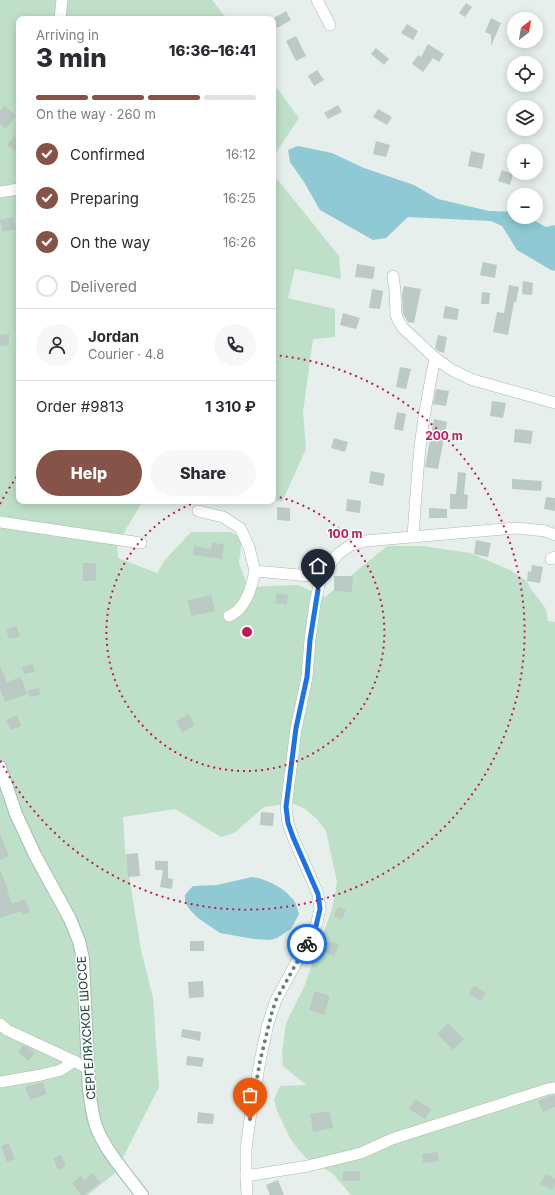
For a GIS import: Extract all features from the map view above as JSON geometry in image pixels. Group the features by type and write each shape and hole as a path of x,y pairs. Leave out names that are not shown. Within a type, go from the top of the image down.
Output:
{"main road":[{"name":"СЕРГЕЛЯХСКОЕ ШОССЕ","path":"0,767 16,814 35,854 70,919 79,941 83,959 89,1090 96,1126 103,1142 142,1195"}],"street":[{"path":"60,16 62,0"},
{"path":"317,0 330,25"},
{"path":"0,192 16,189"},
{"path":"393,276 396,315 398,320 403,328 435,358 452,370 473,380 555,403"},
{"path":"413,537 420,447 426,402 435,358"},
{"path":"198,511 223,517 240,528 250,547 255,571 252,586 240,609 230,616"},
{"path":"0,522 141,543"},
{"path":"247,1195 246,1148 252,1105 268,1024 276,1000 316,926 320,909 318,894 288,823 286,807 296,728 307,677 310,640 321,577 338,554 351,545 365,540 517,528 545,531 555,535"},
{"path":"255,571 321,577"},
{"path":"0,1024 7,1030 88,1069"},
{"path":"0,1082 61,1070 74,1061"},
{"path":"246,1176 308,1166 361,1153 392,1139 555,1088"}],"green space":[{"path":"0,0 212,0 225,16 16,16 16,504 141,504 117,544 118,558 157,573 164,561 191,532 231,532 242,538 239,563 248,587 298,585 325,597 387,546 423,546 470,553 510,570 527,581 530,588 546,609 548,621 555,622 555,1195 351,1195 332,1173 306,1158 290,1138 277,1111 274,1100 280,1086 306,1085 283,1066 282,1053 286,1023 304,987 332,909 337,882 326,831 317,819 305,809 292,803 264,807 234,833 221,837 175,809 123,817 125,850 141,950 153,998 159,1087 115,1173 88,1195 0,1195"},
{"path":"276,87 299,118 276,152"},
{"path":"276,178 339,256 341,279 295,269 288,298 335,309 335,337 313,339 303,412 306,449 282,502 276,501"}],"water":[{"path":"298,146 332,153 364,168 414,185 438,199 489,211 507,212 507,224 541,224 546,227 555,225 555,271 517,250 502,226 491,221 408,217 386,238 373,240 320,210 304,182 290,162 288,150"},
{"path":"252,877 276,885 287,893 296,904 299,914 291,929 277,938 270,940 254,939 220,933 198,918 185,902 185,895 193,886 217,885"}],"building":[{"path":"466,3 472,7 465,17 459,13"},
{"path":"286,11 291,20 277,28 276,17"},
{"path":"491,18 501,23 491,46 491,35 485,32"},
{"path":"407,24 418,31 413,40 401,33"},
{"path":"296,36 306,56 296,61 286,41"},
{"path":"428,44 444,54 439,62 433,58 423,72 412,64 418,55 421,57"},
{"path":"376,48 389,59 384,65 371,54"},
{"path":"317,70 324,80 314,86 308,76"},
{"path":"338,105 342,112 328,119 324,113"},
{"path":"4,106 16,115 6,129 0,124 0,111"},
{"path":"378,109 392,117 387,125 373,117"},
{"path":"14,136 16,138 15,151 7,145"},
{"path":"376,141 390,145 386,157 373,154"},
{"path":"471,151 485,154 482,169 468,166"},
{"path":"502,170 507,172 507,180 511,180 510,185 498,181"},
{"path":"13,217 16,229 3,232 0,220"},
{"path":"483,262 497,265 495,278 480,275"},
{"path":"357,264 375,267 373,279 355,277"},
{"path":"523,281 533,283 532,295 522,294"},
{"path":"509,285 519,287 516,302 514,302 508,335 493,332 497,312 504,313"},
{"path":"404,286 421,289 414,323 408,322 403,314 402,293"},
{"path":"372,289 383,291 380,309 369,308"},
{"path":"482,292 490,293 489,304 481,304"},
{"path":"445,306 459,309 457,320 443,318"},
{"path":"343,313 360,318 356,329 340,325"},
{"path":"9,334 9,345 0,346 0,335"},
{"path":"438,335 447,337 444,353 435,348"},
{"path":"400,367 411,369 406,389 396,387"},
{"path":"436,389 449,391 446,406 433,404"},
{"path":"492,401 506,403 503,418 490,416"},
{"path":"397,412 406,414 403,431 394,429"},
{"path":"434,419 447,422 438,469 425,467"},
{"path":"515,429 533,431 531,444 514,442"},
{"path":"334,438 348,442 345,452 331,448"},
{"path":"371,471 385,474 383,486 369,483"},
{"path":"458,472 466,473 464,494 468,495 467,509 450,509 450,494 456,494"},
{"path":"512,479 542,481 541,491 512,489"},
{"path":"546,497 555,498 555,511 544,509"},
{"path":"347,499 361,501 360,513 346,511"},
{"path":"277,507 290,508 290,521 277,520"},
{"path":"429,508 447,509 447,518 429,518"},
{"path":"476,540 491,543 488,557 474,554"},
{"path":"212,543 224,544 222,559 193,555 194,546 211,549"},
{"path":"83,563 96,563 96,581 83,581"},
{"path":"532,565 543,567 540,583 527,581 528,571 531,572"},
{"path":"334,576 353,576 352,592 334,591"},
{"path":"277,593 288,595 287,605 275,603"},
{"path":"211,595 215,611 191,616 188,600"},
{"path":"17,626 20,636 9,639 6,629"},
{"path":"33,664 35,672 24,674 22,667"},
{"path":"0,666 7,682 21,677 27,694 5,702 0,689"},
{"path":"39,688 40,695 29,697 28,690"},
{"path":"189,714 195,725 182,733 176,721"},
{"path":"17,715 21,726 11,730 6,720"},
{"path":"261,812 274,813 273,826 260,825"},
{"path":"0,834 9,856 0,860"},
{"path":"138,853 140,876 128,877 126,854"},
{"path":"155,861 168,861 168,878 173,879 172,889 160,887 163,870 155,870"},
{"path":"0,870 8,889 7,890 12,904 25,899 30,912 23,915 21,911 0,918"},
{"path":"338,907 346,910 342,919 334,916"},
{"path":"327,940 339,945 334,956 323,951"},
{"path":"190,941 204,941 204,951 190,951"},
{"path":"203,981 204,997 189,998 188,982"},
{"path":"474,985 486,993 481,1001 469,994"},
{"path":"315,991 330,996 324,1015 309,1010"},
{"path":"448,1023 464,1039 453,1050 437,1034"},
{"path":"182,1029 201,1032 200,1041 181,1037"},
{"path":"23,1045 35,1053 28,1061 18,1052"},
{"path":"187,1056 204,1058 202,1067 186,1065"},
{"path":"43,1082 47,1094 30,1100 25,1087"},
{"path":"555,1095 555,1107 543,1112 538,1101"},
{"path":"415,1099 431,1109 425,1119 409,1109"},
{"path":"330,1111 333,1128 313,1132 310,1114"},
{"path":"198,1112 214,1114 213,1124 197,1123"},
{"path":"9,1143 15,1159 7,1162 1,1146"},
{"path":"438,1152 439,1161 423,1163 422,1154"},
{"path":"61,1155 66,1166 58,1170 53,1158"},
{"path":"343,1171 360,1171 360,1181 343,1181"},
{"path":"93,1173 100,1183 84,1195 81,1195 72,1183 81,1176 84,1180"},
{"path":"546,1174 555,1179 555,1185 552,1190 540,1184"},
{"path":"278,1180 284,1195 270,1195 266,1185"}],"way so far":[{"path":"250,1119 268,1024 276,1000 307,944"}],"route":[{"path":"307,944 316,926 320,909 318,894 293,837 288,823 286,807 296,728 307,677 310,640 318,590"}]}
